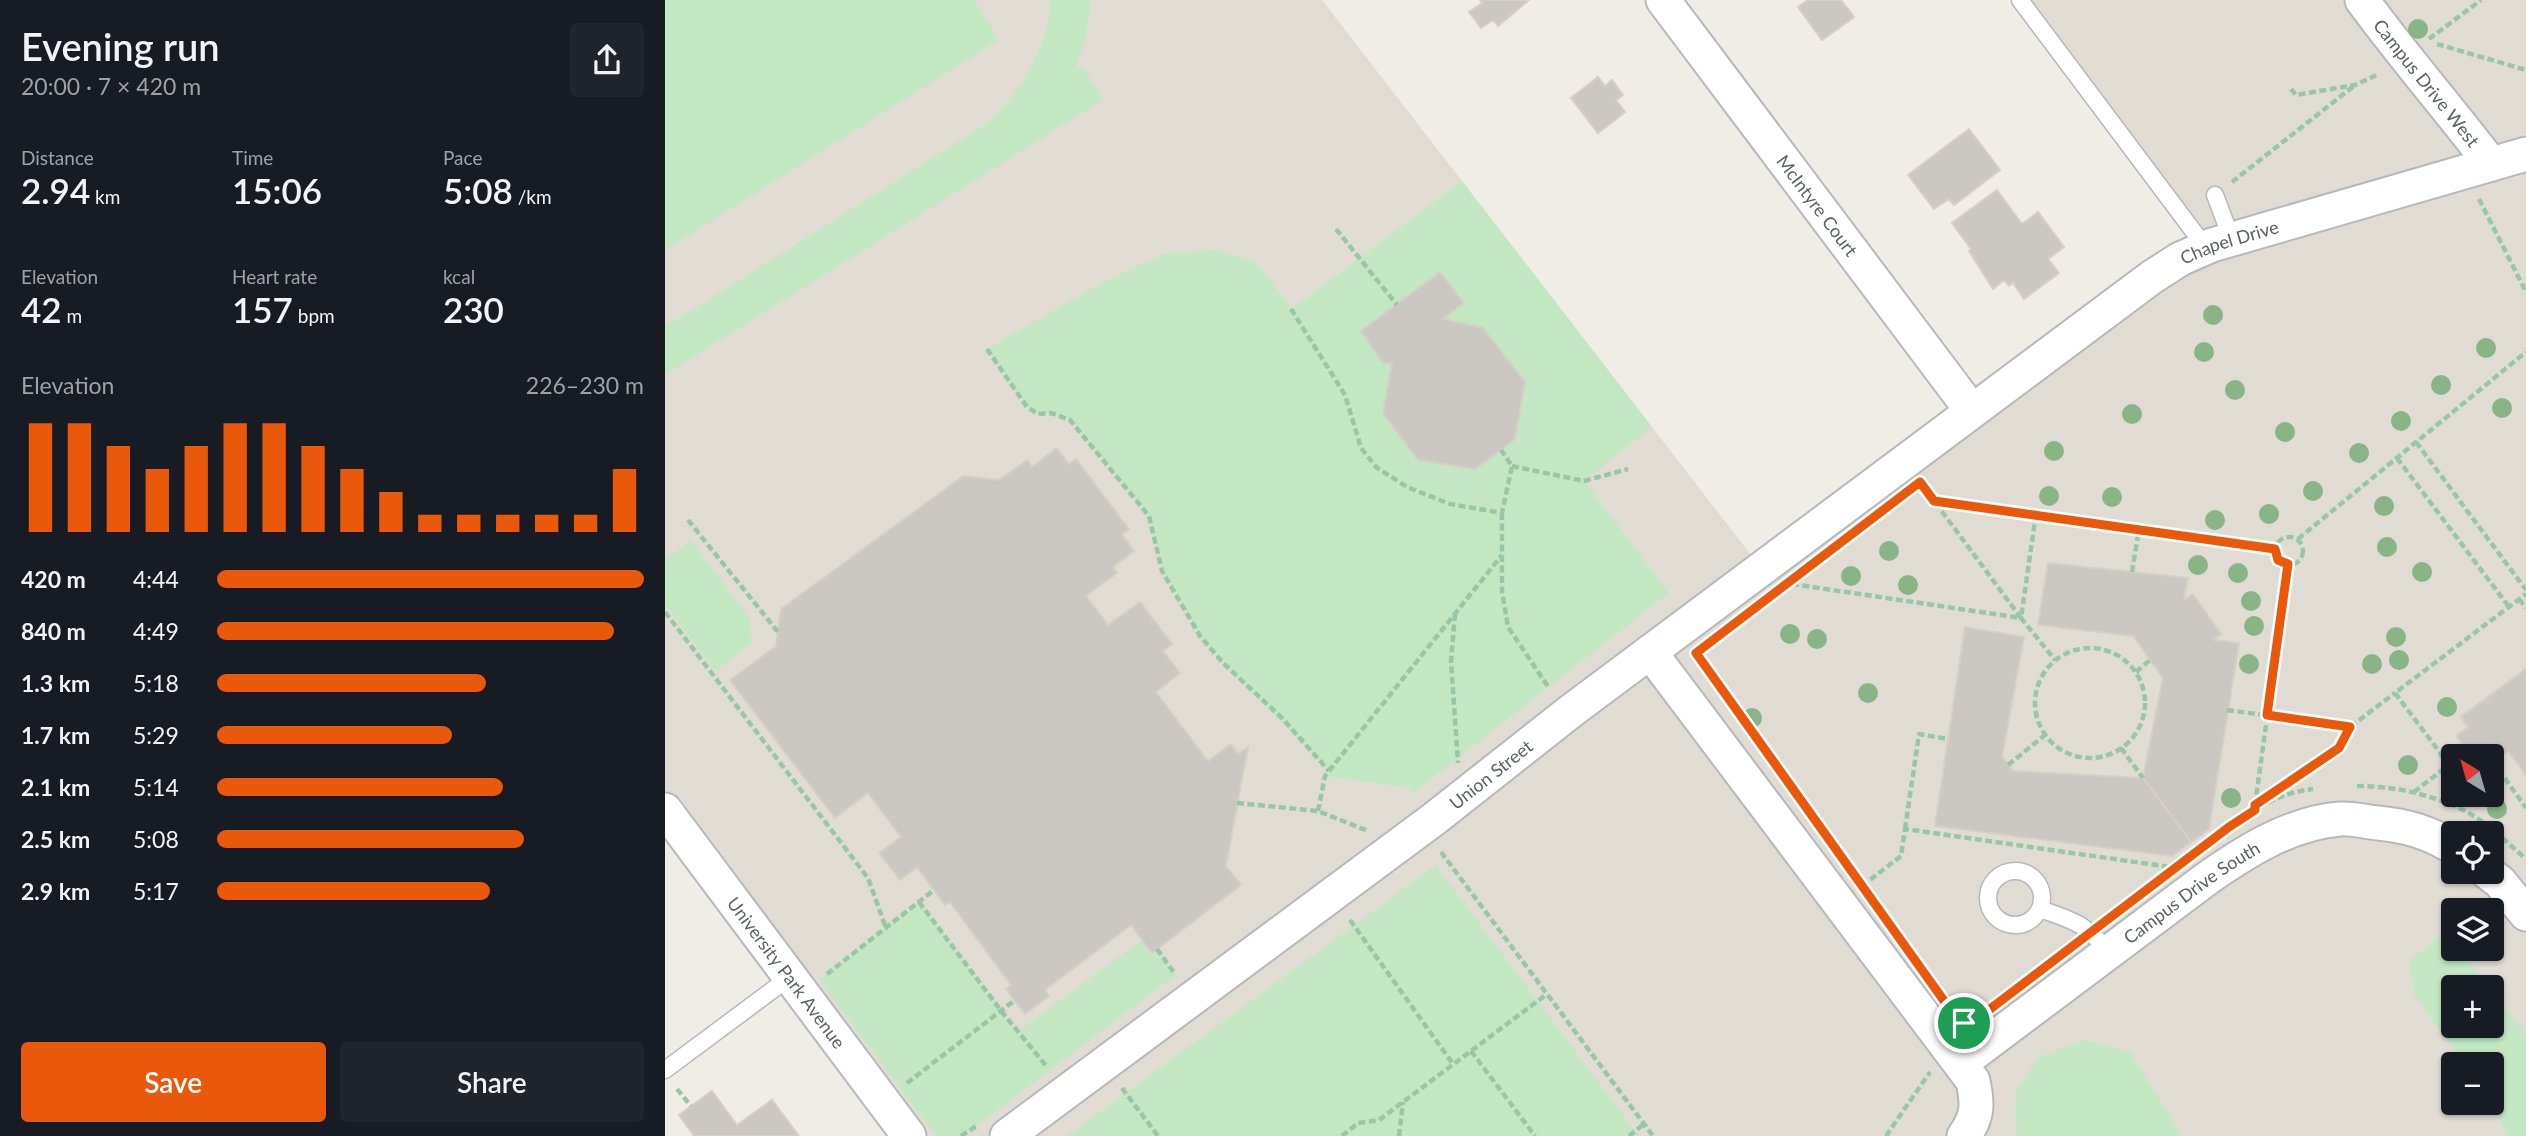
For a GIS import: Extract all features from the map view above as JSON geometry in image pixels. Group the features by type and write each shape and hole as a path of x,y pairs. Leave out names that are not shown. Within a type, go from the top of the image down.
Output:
{"street":[{"name":"McIntyre Court","path":"1663,0 1972,411"},
{"name":"Campus Drive West","path":"2362,0 2491,164"},
{"name":"Chapel Drive","path":"1972,411 2152,277 2181,259 2219,244 2526,154"},
{"name":"Union Street","path":"1007,1136 1434,819 1571,711 1972,411"},
{"path":"1650,652 1973,1082 1978,1104 1970,1128 1964,1136"},
{"name":"University Park Avenue","path":"665,810 805,979 909,1136"},
{"name":"Campus Drive South","path":"1954,1055 2109,953 2209,877 2251,849 2295,829 2340,819 2387,824 2430,833 2441,840"},
{"path":"2501,884 2526,914"}],"lane":[{"path":"2020,0 2219,244"},
{"path":"2215,195 2219,244"},
{"path":"2040,909 2078,922 2092,932 2109,953"},
{"path":"665,1070 805,979"}],"path":[{"path":"2481,0 2426,41 2526,70"},
{"path":"2291,89 2296,95 2355,85 2388,70"},
{"path":"2466,201 2479,198 2526,292"},
{"path":"1336,229 1397,305"},
{"path":"1291,309 1345,394 1361,448 1376,467 1407,487 1450,504 1502,513"},
{"path":"987,349 1027,407 1038,414 1051,413 1070,420 1149,516 1162,571 1200,636 1223,663 1282,718 1329,771"},
{"path":"2298,540 2526,352"},
{"path":"2255,805 2339,748 2350,727 2526,592 2416,442"},
{"path":"1501,450 1512,466 1584,481 1628,469"},
{"path":"2397,457 2509,607"},
{"path":"1512,466 1502,513 1503,591 1508,628 1554,695 1571,711"},
{"path":"1920,482 2055,660"},
{"path":"1934,501 2275,549"},
{"path":"2021,618 2036,514"},
{"path":"688,520 778,632"},
{"path":"2132,572 2139,529"},
{"path":"2287,537 2298,540 2304,548 2299,562 2288,564 2278,560 2275,549 2280,540 2287,537"},
{"path":"1318,811 1325,776 1502,555"},
{"path":"2288,564 2255,810 2269,801 2302,790 2323,788"},
{"path":"1796,576 1786,584 2021,618"},
{"path":"2519,599 2526,608"},
{"path":"665,612 868,878 886,928"},
{"path":"1456,613 1451,661 1458,769"},
{"path":"1706,645 1696,653 1751,730"},
{"path":"2089,648 2107,650 2123,658 2136,671 2143,689 2145,708 2140,726 2129,742 2114,753 2096,758 2076,757 2059,749 2045,735 2038,721 2036,696 2044,673 2055,660 2071,651 2089,648"},
{"path":"2136,671 2150,660"},
{"path":"2395,693 2441,754"},
{"path":"2227,710 2350,727"},
{"path":"1863,886 1901,856 1919,734 1948,739"},
{"path":"2008,765 2045,735"},
{"path":"2121,748 2143,778"},
{"path":"2413,793 2441,771"},
{"path":"2504,778 2526,808"},
{"path":"2345,786 2383,786 2465,811 2498,834 2526,860"},
{"path":"1237,803 1318,811 1372,833"},
{"path":"1905,829 2175,868 2164,876"},
{"path":"1995,842 1996,834"},
{"path":"1439,849 1653,1136"},
{"path":"1854,875 1870,897"},
{"path":"805,979 886,928 934,890"},
{"path":"919,902 1050,1071"},
{"path":"1346,914 1454,1064"},
{"path":"1157,949 1176,975"},
{"path":"1342,1136 1358,1123 1379,1119 1547,994"},
{"path":"899,1088 1015,1000"},
{"path":"1471,1051 1535,1136"},
{"path":"1886,1136 1954,1055"},
{"path":"1120,1085 1158,1136"},
{"path":"676,1088 691,1107"},
{"path":"1399,1136 1403,1102"},
{"path":"1629,1136 1644,1124"}],"shaded area":[{"path":"665,0 1322,0 1761,568 2211,245 2021,0 2526,0 2526,1136 909,1136 665,810"}],"green space":[{"path":"665,0 974,0 999,40 665,250"},
{"path":"1051,0 1091,0 1085,40 1074,71 1083,67 1103,100 665,375 665,325 989,122 1023,81 1031,67 1044,35"},
{"path":"1462,181 1652,427 1584,481 1669,593 1413,793 1409,788 1325,776 1329,771 1200,636 1162,571 1149,516 1070,420 1051,413 1038,414 1027,407 987,349 1103,282 1163,254 1215,250 1256,262 1292,309"},
{"path":"691,540 749,618 752,643 715,671 665,604 665,560"},
{"path":"1436,865 1639,1136 1067,1136"},
{"path":"919,902 1018,1031 1142,940 1152,953 1157,949 1176,975 966,1134 936,1136 819,980"},
{"path":"2441,935 2441,961 2468,961 2480,975 2441,975 2441,1032 2414,994 2409,961"},
{"path":"2504,1007 2526,1035 2526,1136 2507,1136 2498,1115 2504,1115 2504,1052 2455,1052 2445,1038 2504,1038"},
{"path":"2086,1040 2131,1053 2182,1136 2018,1136 2015,1093 2038,1057"}],"building":[{"path":"1480,0 1529,0 1498,26 1493,20 1481,28 1469,12 1482,3"},
{"path":"1808,0 1841,0 1854,17 1822,40 1798,7"},
{"path":"1598,77 1605,86 1612,80 1623,95 1616,100 1625,112 1598,133 1571,98"},
{"path":"1969,129 2000,170 1954,205 1949,199 1934,209 1908,175"},
{"path":"1997,190 2022,224 2038,212 2064,247 2048,259 2059,273 2024,299 2013,283 2009,286 2004,280 1993,289 1969,251 1971,249 1952,223"},
{"path":"1440,272 1464,303 1443,319 1483,328 1525,382 1515,439 1475,469 1418,460 1383,413 1392,363 1383,363 1361,331"},
{"path":"1057,448 1069,464 1076,459 1129,529 1122,534 1134,551 1113,567 1117,573 1086,596 1108,625 1140,602 1172,644 1163,651 1180,673 1156,692 1208,761 1231,744 1238,754 1248,747 1226,866 1241,885 1152,953 1131,925 1045,990 1049,996 1025,1014 1006,989 1011,985 950,902 945,905 917,867 900,880 879,853 901,837 868,793 835,818 730,680 776,646 781,609 963,476 999,480 1027,460 1032,467"},
{"path":"2048,563 2188,578 2184,600 2193,594 2221,634 2214,640 2239,643 2209,829 2191,842 2143,778 2163,678 2133,636 2038,625"},
{"path":"1965,627 2024,637 2002,757 2013,771 2143,778 2191,842 2172,856 1935,826"},
{"path":"2526,669 2526,775 2508,751 2504,754 2504,744 2462,744 2456,736 2468,727 2461,717"},
{"path":"2526,669 2526,775 2508,751 2504,754 2504,744 2462,744 2456,736 2468,727 2461,717"},
{"path":"712,1091 737,1125 772,1100 799,1136 694,1136 679,1115"}],"route":[{"path":"1920,482 1934,501 2275,549 2278,560 2288,564 2267,715 2350,727 2339,748 2255,805 2255,810 1973,1022 1964,1023 1952,1012 1696,653 1920,482"}]}
